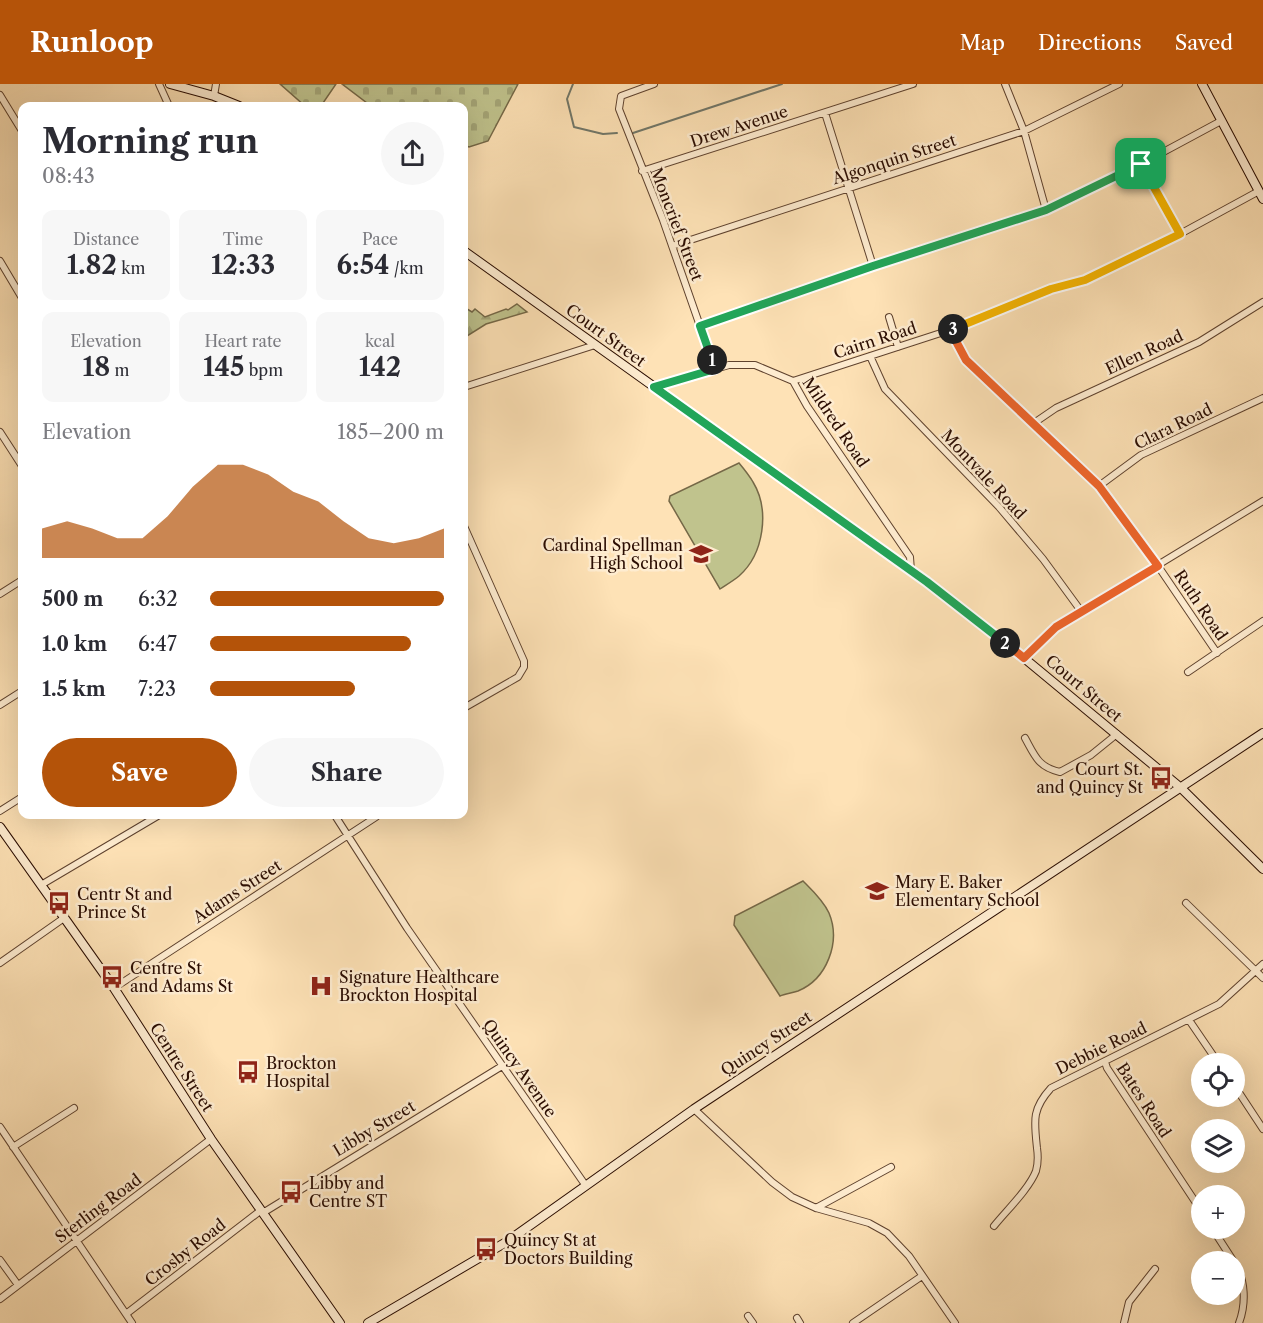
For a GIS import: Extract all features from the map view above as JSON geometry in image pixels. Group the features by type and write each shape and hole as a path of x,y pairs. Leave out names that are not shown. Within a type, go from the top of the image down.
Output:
{"main road":[{"path":"171,84 229,102"},
{"path":"1202,84 1261,195"},
{"name":"Court Street","path":"468,254 911,571 1024,658 1181,788 1263,869"},
{"name":"Quincy Street","path":"368,1323 508,1241 694,1109 1263,733"},
{"name":"Centre Street","path":"0,827 114,988 211,1139 340,1323"}],"street":[{"path":"159,84 167,102"},
{"path":"214,96 216,84"},
{"name":"Moncrief Street","path":"654,84 621,96 619,109 672,246 715,369"},
{"name":"Drew Avenue","path":"642,171 913,84"},
{"path":"1005,84 1024,131 1046,210"},
{"name":"Algonquin Street","path":"672,246 1024,131 1119,84"},
{"path":"0,95 18,124"},
{"path":"825,113 873,266"},
{"path":"700,326 873,266 1046,210 1141,164 1221,121"},
{"path":"1141,164 1180,234"},
{"name":"Cairn Road","path":"793,381 950,330 1051,289 1085,280 1261,195"},
{"path":"0,261 18,291"},
{"name":"Ellen Road","path":"1034,423 1064,404 1199,342 1263,302"},
{"path":"889,317 898,347"},
{"name":"Ruth Road","path":"950,330 966,360 1099,486 1158,566 1217,653"},
{"path":"468,386 595,345"},
{"name":"Montvale Road","path":"870,356 885,389 999,507 1043,559 1081,611"},
{"name":"Mildred Road","path":"654,387 729,365 755,365 793,381 807,406 910,557 911,571"},
{"name":"Clara Road","path":"1099,486 1141,455 1263,398"},
{"path":"0,432 18,459"},
{"path":"1024,658 1056,627 1263,501"},
{"path":"468,535 524,660 524,667 518,677 468,706"},
{"path":"0,594 18,583"},
{"path":"1188,672 1263,621"},
{"path":"0,705 18,694"},
{"path":"1025,738 1043,766 1060,772 1091,755 1117,734"},
{"path":"0,811 18,800"},
{"path":"41,885 153,819"},
{"name":"Quincy Avenue","path":"337,819 502,1066 586,1186"},
{"name":"Adams Street","path":"114,988 373,819"},
{"path":"1186,903 1263,978"},
{"path":"0,963 64,918"},
{"name":"Debbie Road","path":"994,1226 1031,1180 1036,1170 1038,1156 1034,1116 1040,1100 1052,1088 1219,1004 1263,964"},
{"path":"1189,1020 1212,1053"},
{"name":"Bates Road","path":"1105,1062 1191,1195"},
{"name":"Libby Street","path":"260,1211 266,1210 502,1066"},
{"path":"1245,1102 1263,1129"},
{"path":"13,1147 74,1108"},
{"path":"694,1109 779,1188 799,1201 878,1227 902,1248 954,1323"},
{"path":"0,1127 132,1323"},
{"name":"Sterling Road","path":"0,1299 211,1139"},
{"path":"816,1208 891,1167"},
{"name":"Crosby Road","path":"126,1314 260,1211"},
{"path":"0,1260 18,1285"},
{"path":"1125,1323 1129,1302 1155,1269"},
{"path":"853,1323 922,1276"},
{"path":"1239,1323 1244,1305"},
{"path":"748,1316 753,1323"}],"green space":[{"path":"280,84 336,84 324,102 300,102"},
{"path":"342,84 518,84 488,141 469,147 468,102 366,102"},
{"path":"517,304 527,312 486,324 468,335 468,310 472,312 475,309 485,317 508,310"},
{"path":"739,463 758,493 762,505 762,531 754,556 747,567 739,576 720,589 669,501 670,496"},
{"path":"803,881 821,900 829,913 832,924 832,947 824,969 817,978 798,991 780,996 734,925 735,916"}],"waterway":[{"path":"573,84 567,99 574,127 603,134 617,133"},
{"path":"633,133 782,84"}],"place":[{"name":"Cardinal Spellman High School","path":"701,554"},
{"name":"Court St. and Quincy St","path":"1161,778"},
{"name":"Mary E. Baker Elementary School","path":"877,891"},
{"name":"Centr St and Prince St","path":"59,903"},
{"name":"Centre St and Adams St","path":"112,977"},
{"name":"Signature Healthcare Brockton Hospital","path":"321,986"},
{"name":"Brockton Hospital","path":"248,1072"},
{"name":"Libby and Centre ST","path":"291,1192"},
{"name":"Quincy St at Doctors Building","path":"486,1249"}],"route":[{"path":"1141,164 1180,234 1085,280 1051,289 950,330 966,360 1099,486 1158,566 1056,627 1024,658 927,582 654,387 715,369 700,326 873,266 1046,210 1141,164"}]}
